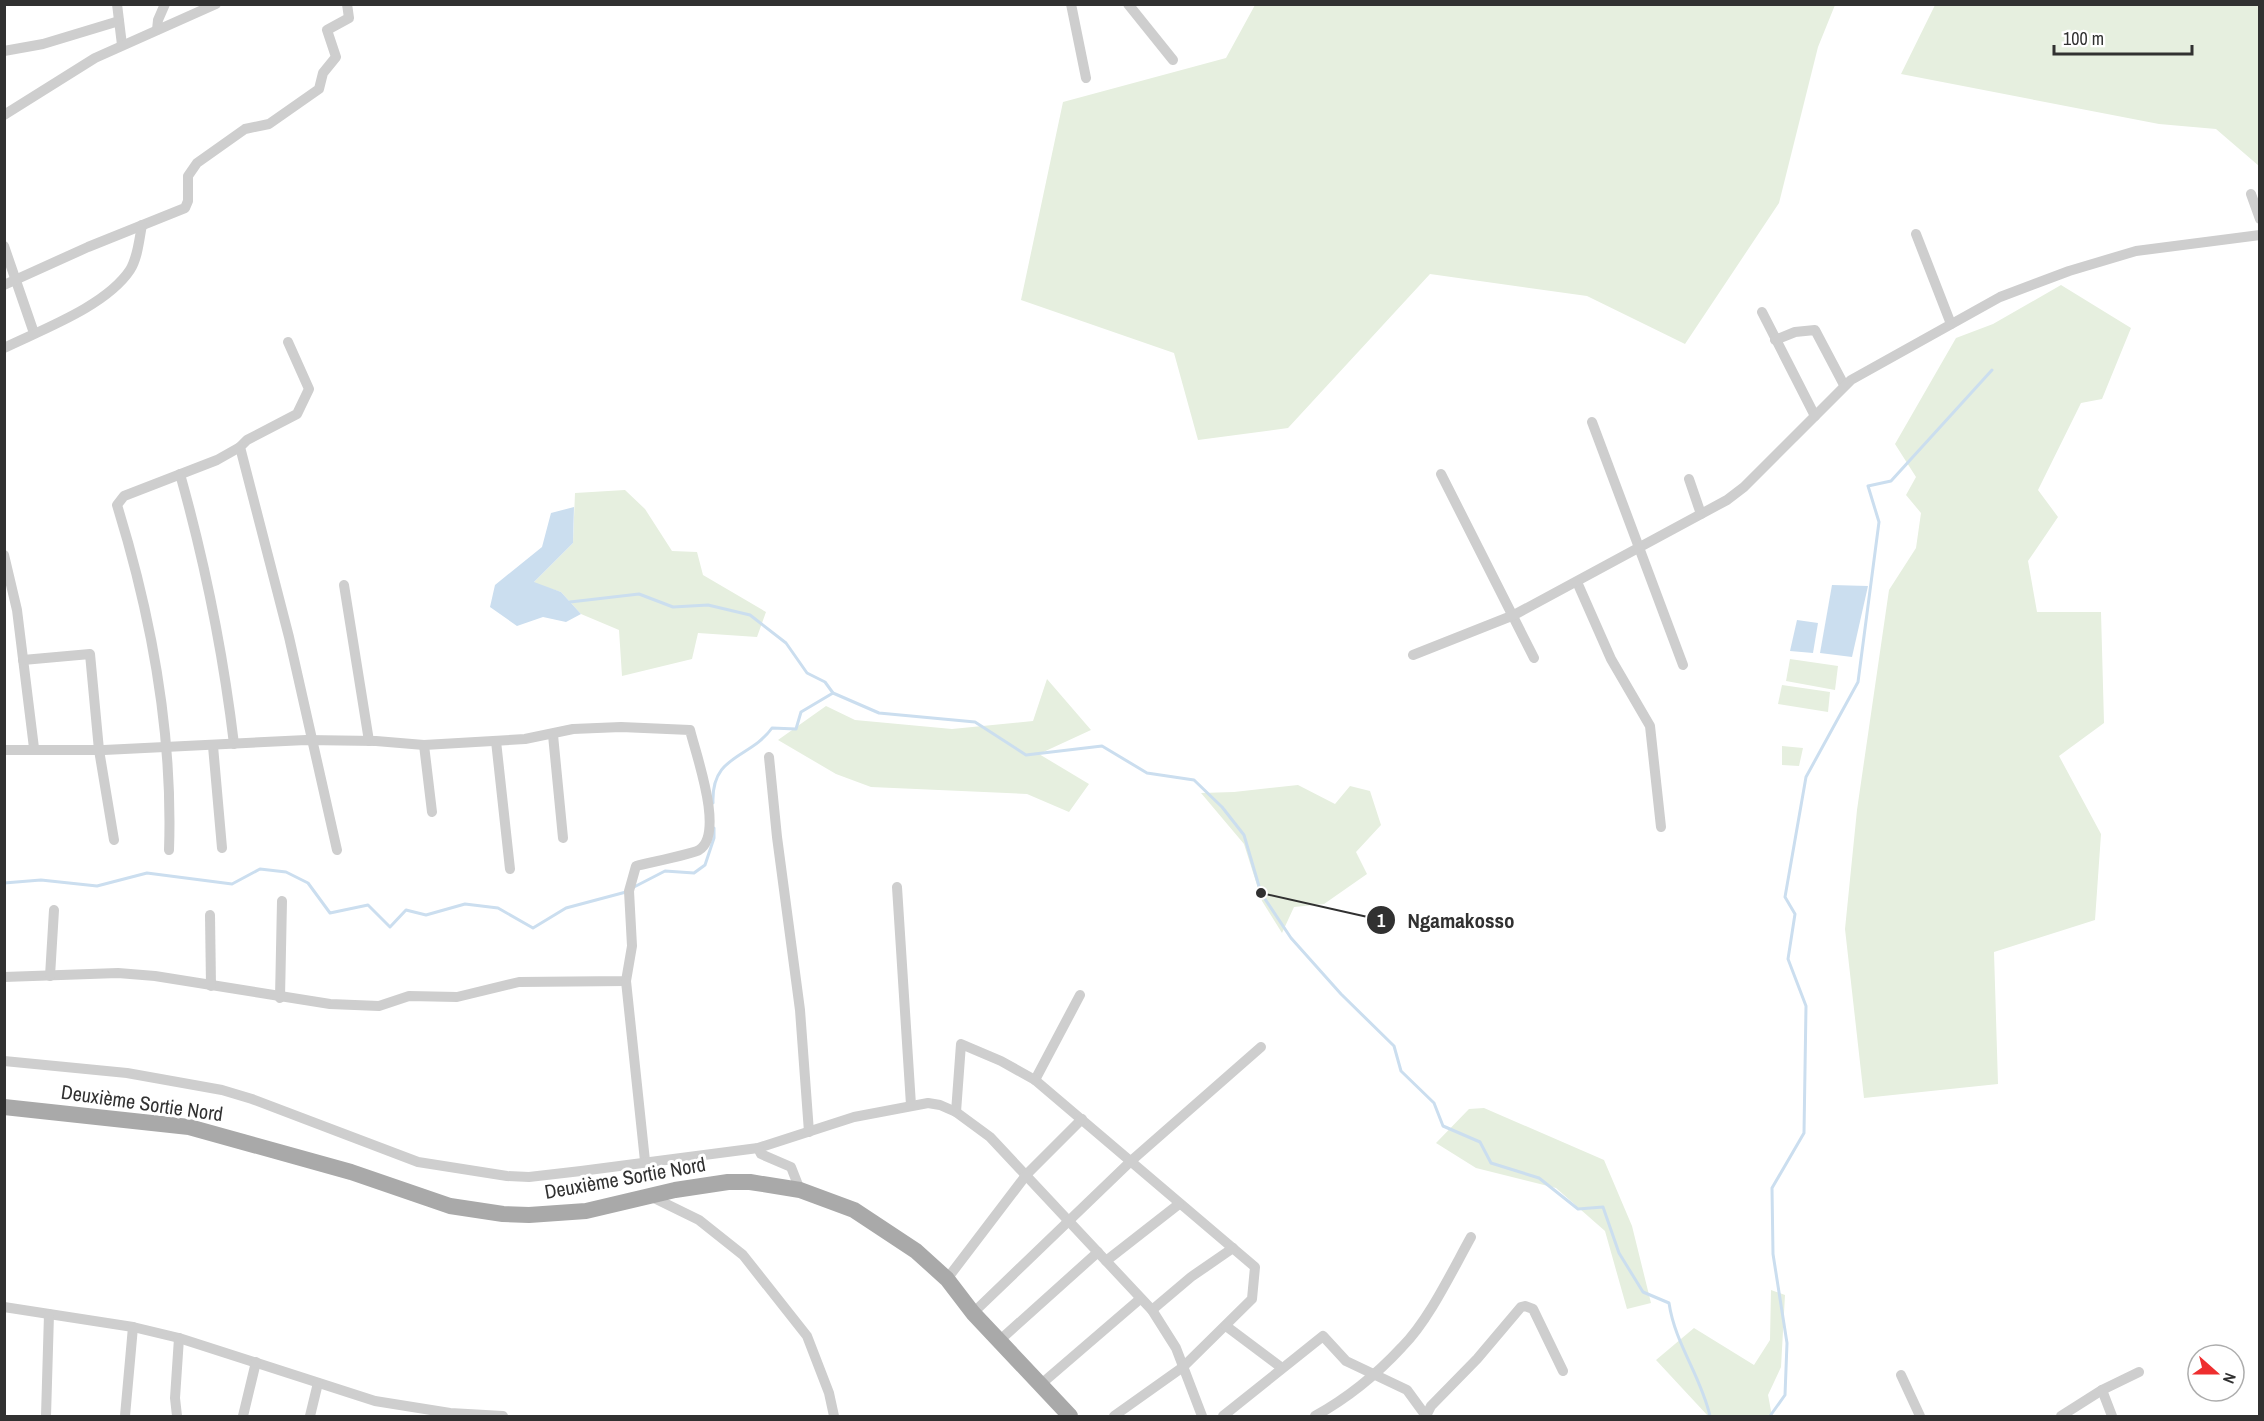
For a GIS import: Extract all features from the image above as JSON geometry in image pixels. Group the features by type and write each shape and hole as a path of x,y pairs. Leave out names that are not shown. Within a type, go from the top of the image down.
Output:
{"main road":[{"name":"Deuxième Sortie Nord","path":"4,1107 189,1127 243,1140 351,1172 450,1206 503,1214 529,1215 586,1211 650,1196 728,1182 750,1182 800,1190 843,1206 877,1224 916,1251 947,1279 973,1313 1070,1416"}],"street":[{"path":"117,4 122,45"},
{"path":"157,30 158,20 165,4"},
{"path":"4,115 60,78 122,45 216,4"},
{"path":"4,285 18,281 88,247 184,208 188,201 188,176 197,163 245,129 269,124 320,90 322,73 336,57 327,30 349,18 346,4"},
{"path":"1071,4 1086,78"},
{"path":"1128,4 1173,60"},
{"path":"4,51 43,44 119,21"},
{"path":"2251,194 2259,219"},
{"path":"4,348 103,297 130,270 137,254 142,225"},
{"path":"1916,234 1951,324"},
{"path":"1413,655 1514,615 1727,500 1744,487 1844,385 1875,364 1905,351 2000,297 2109,259 2191,243 2259,235"},
{"path":"4,246 18,281 34,333"},
{"path":"1762,312 1815,416"},
{"path":"1775,340 1796,332 1815,330 1844,385"},
{"path":"169,850 166,747 157,682 134,557 117,505 124,496 217,460 240,447 247,440 297,414 302,408 309,389 288,342"},
{"path":"1592,422 1683,665"},
{"path":"240,447 290,637 337,850"},
{"path":"180,474 196,533 223,657 234,744"},
{"path":"1441,474 1534,658"},
{"path":"1689,479 1701,514"},
{"path":"4,555 17,610 34,748"},
{"path":"1577,582 1611,659 1650,726 1661,827"},
{"path":"344,585 369,741"},
{"path":"23,660 90,654 99,750 114,840"},
{"path":"4,750 34,748 99,750 312,740 424,745 553,735 573,729 690,730 706,793 711,828 706,843 699,851 636,866 629,891 632,946 626,981 645,1161"},
{"path":"553,735 563,838"},
{"path":"496,741 510,869"},
{"path":"424,745 432,813"},
{"path":"213,746 222,848"},
{"path":"769,757 800,1010 809,1132"},
{"path":"897,887 910,1105"},
{"path":"280,998 282,901"},
{"path":"50,975 54,910"},
{"path":"210,915 211,986"},
{"path":"4,977 118,973 280,998 330,1004 380,1006 409,996 458,997 519,982 626,981"},
{"path":"1035,1080 1080,995"},
{"path":"956,1112 961,1044 1001,1061 1035,1080 1256,1267 1252,1299 1183,1367 1114,1416"},
{"path":"973,1313 1131,1161 1260,1047"},
{"path":"4,1061 127,1073 222,1090 252,1099 418,1162 529,1177 758,1148 854,1117 910,1105 940,1105 956,1112 990,1137 1027,1174 1067,1222 1152,1310 1170,1338 1202,1416"},
{"path":"947,1279 1027,1174 1083,1119"},
{"path":"758,1148 760,1154 791,1167 800,1190"},
{"path":"650,1196 699,1220 743,1255 807,1336 829,1393 834,1416"},
{"path":"1107,1261 1179,1204"},
{"path":"1315,1416 1372,1374 1403,1346 1440,1293 1471,1237"},
{"path":"1152,1310 1191,1277 1233,1248"},
{"path":"1000,1340 1098,1252"},
{"path":"1040,1385 1140,1299"},
{"path":"1223,1416 1323,1336 1346,1360 1407,1390 1426,1416 1431,1406 1477,1359 1521,1307 1525,1306 1533,1309 1563,1371"},
{"path":"4,1307 133,1327 179,1338 375,1401 450,1415 503,1416"},
{"path":"46,1416 49,1314"},
{"path":"1226,1326 1282,1368"},
{"path":"125,1416 133,1327"},
{"path":"177,1416 175,1398 179,1338"},
{"path":"243,1416 256,1362"},
{"path":"2061,1416 2102,1390 2139,1372"},
{"path":"1901,1375 1920,1416"},
{"path":"310,1416 318,1383"},
{"path":"2102,1390 2112,1416"}],"green space":[{"path":"1255,5 1835,5 1818,47 1779,203 1685,344 1587,296 1430,274 1288,428 1198,440 1174,353 1021,300 1063,102 1226,58"},
{"path":"1935,5 2259,5 2259,166 2216,129 2159,124 1901,74"},
{"path":"2061,285 2131,328 2102,399 2081,403 2038,490 2058,517 2028,561 2037,612 2101,612 2104,723 2059,756 2101,834 2095,920 1994,952 1998,1084 1864,1098 1845,929 1857,810 1889,590 1916,548 1921,513 1906,495 1916,477 1895,444 1956,338 1993,324"},
{"path":"625,490 645,509 672,551 697,552 703,575 766,612 757,637 698,633 692,659 622,676 619,630 581,614 561,592 533,583 573,543 575,493"},
{"path":"1790,659 1838,666 1835,690 1786,681"},
{"path":"1047,679 1091,730 1039,754 1089,784 1069,812 1027,794 871,787 836,774 778,740 826,706 855,720 952,729 1033,721"},
{"path":"1782,685 1830,692 1828,712 1778,704"},
{"path":"1782,746 1803,748 1799,766 1782,765"},
{"path":"1298,785 1335,804 1350,786 1370,791 1381,825 1356,852 1367,874 1324,904 1294,907 1282,933 1262,901 1244,844 1201,793"},
{"path":"1484,1108 1604,1160 1632,1226 1651,1303 1627,1309 1605,1231 1556,1188 1476,1168 1436,1143 1469,1109"},
{"path":"1771,1290 1785,1295 1781,1367 1768,1395 1772,1416 1708,1416 1656,1360 1694,1328 1754,1365 1770,1340"}],"water":[{"path":"574,507 573,543 534,582 561,592 581,614 566,622 543,617 517,626 490,607 495,585 542,547 551,513"},
{"path":"1832,585 1868,586 1852,657 1820,653"},
{"path":"1797,620 1818,623 1813,653 1790,651"}],"waterway":[{"path":"1770,1416 1785,1395 1787,1343 1773,1254 1772,1188 1804,1133 1806,1006 1788,959 1795,914 1785,897 1806,777 1858,682 1879,522 1868,486 1891,481 1992,370"},
{"path":"570,602 639,594 673,607 708,605 750,615 786,643 807,673 825,682 833,693 879,713 975,722 1026,755 1102,746 1147,773 1194,780 1222,807 1244,835 1261,893 1291,938 1341,994 1394,1046 1401,1071 1434,1103 1443,1126 1480,1142 1491,1163 1539,1178 1578,1209 1603,1207 1619,1253 1643,1292 1669,1303 1682,1346 1701,1387 1710,1416"},
{"path":"713,803 714,787 718,775 725,766 763,738 772,728 796,729 801,712 833,693"},
{"path":"634,887 665,871 694,873 705,865 714,838 714,828"},
{"path":"4,883 41,880 97,886 147,873 232,884 260,869 286,872 308,883 330,913 368,905 390,927 406,910 426,915 465,904 498,908 533,928 566,908 626,892"}],"place":[{"name":"Ngamakosso","path":"1261,893"}]}
